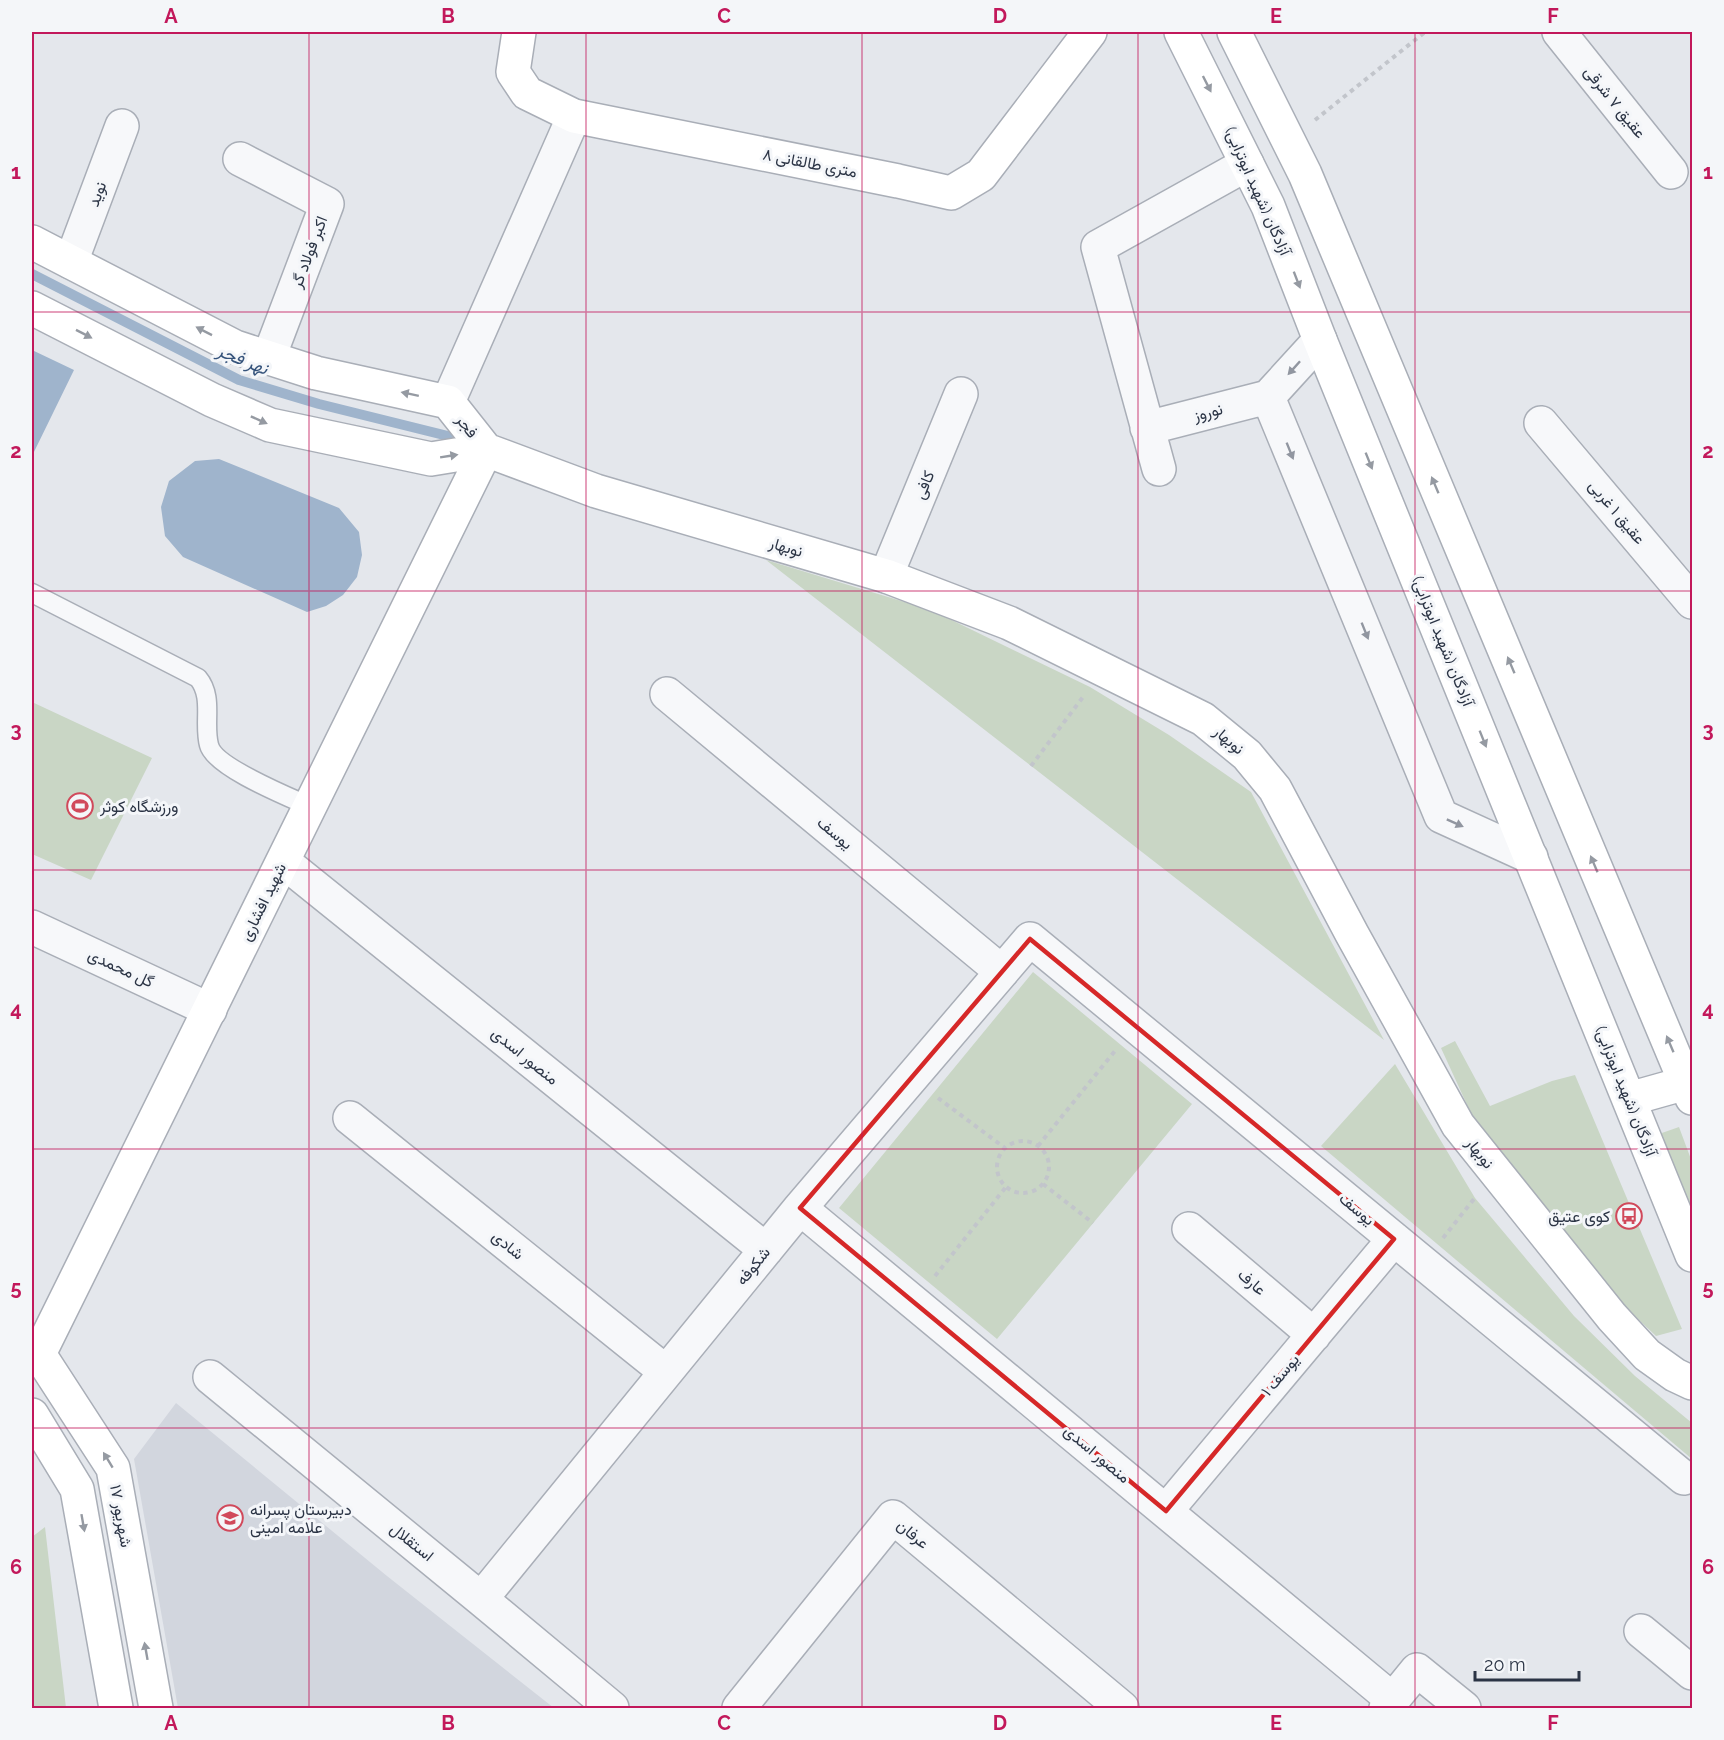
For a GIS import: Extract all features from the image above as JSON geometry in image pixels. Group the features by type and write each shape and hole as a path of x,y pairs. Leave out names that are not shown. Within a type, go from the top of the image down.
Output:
{"street":[{"name":"۸ متری طالقانی","path":"519,32 513,72 527,93 574,116 951,193 981,175 1090,32"},
{"name":"آزادگان (شهید ابوترابی)","path":"1181,32 1268,206 1320,340 1692,1255"},
{"path":"1234,32 1314,196 1689,1090 1629,1099"},
{"name":"عقیق ۷ شرقی","path":"1559,32 1671,172"},
{"path":"448,402 574,116"},
{"name":"نوید","path":"71,262 122,126"},
{"name":"اکبر فولاد گر","path":"240,159 327,204 269,357"},
{"path":"1160,469 1098,247 1247,164"},
{"name":"فجر","path":"32,242 235,346 316,373 448,402 486,450 431,459 270,425 212,400 32,308"},
{"path":"1320,340 1268,397 1441,816 1532,857"},
{"name":"کافی","path":"886,576 961,394"},
{"name":"نوروز","path":"1147,428 1268,397"},
{"name":"عقیق ۱ غربی","path":"1541,423 1692,602"},
{"name":"نوبهار","path":"486,450 596,491 886,576 1010,623 1203,719 1247,754 1275,789 1458,1125 1612,1317 1647,1354 1675,1375 1692,1383"},
{"name":"شهید افشاری","path":"34,1353 210,1010 486,450"},
{"name":"یوسف","path":"668,694 1002,972"},
{"name":"منصور اسدی","path":"284,862 766,1250"},
{"name":"گل محمدی","path":"32,927 210,1010"},
{"name":"یوسف","path":"1030,939 1684,1478"},
{"name":"شکوفه","path":"482,1599 800,1208 1030,939"},
{"name":"شادی","path":"351,1118 666,1372"},
{"name":"منصور اسدی","path":"800,1208 1166,1511 1390,1704"},
{"name":"عارف","path":"1189,1229 1314,1335"},
{"name":"یوسف ۱","path":"1166,1511 1394,1239"},
{"name":"۱۷ شهریور","path":"34,1353 113,1468 156,1708"},
{"name":"استقلال","path":"210,1377 612,1708"},
{"path":"32,1415 77,1489 116,1708"},
{"name":"عرفان","path":"739,1708 893,1517 1122,1708"},
{"path":"1641,1631 1692,1673"},
{"path":"1390,1704 1416,1670 1464,1708"}],"lane":[{"path":"32,593 198,678 204,685 206,694 209,746 213,755 228,766 311,807"}],"path":[{"path":"1288,142 1425,32"},
{"path":"1031,766 1084,696"},
{"path":"1038,1146 1120,1045"},
{"path":"933,1094 1005,1148"},
{"path":"1021,1141 1038,1146 1048,1160 1048,1176 1043,1184 1030,1193 1014,1192 1006,1187 1000,1181 996,1164 1005,1148 1021,1141"},
{"path":"1043,1184 1093,1223"},
{"path":"930,1283 1006,1187"},
{"path":"1438,1244 1475,1198"}],"highlighted area":[{"path":"1030,939 1394,1239 1166,1511 800,1208"}],"shaded area":[{"name":"دبیرستان پسرانه علامه امینی","path":"176,1403 387,1576 554,1708 178,1708 134,1459"}],"green space":[{"path":"766,560 931,610 1090,687 1169,735 1251,792 1384,1040"},
{"name":"ورزشگاه کوثر","path":"32,702 152,758 91,880 32,854"},
{"path":"1033,972 1192,1104 997,1339 839,1208"},
{"path":"1455,1041 1490,1106 1552,1081 1575,1075 1682,1329 1656,1336 1623,1305 1474,1120 1441,1048"},
{"path":"1395,1064 1475,1198 1574,1316 1635,1376 1692,1423 1692,1459 1321,1146"},
{"path":"1679,1127 1692,1162 1692,1214 1659,1134"},
{"path":"45,1527 66,1708 32,1708 32,1537"}],"water":[{"path":"32,350 74,370 32,456"},
{"path":"219,459 339,508 359,532 362,555 357,577 343,595 326,606 307,612 183,557 165,536 161,507 169,481 195,461"}],"waterway":[{"name":"نهر فجر","path":"32,274 239,380 319,404 456,438"}],"place":[{"name":"ورزشگاه کوثر","path":"80,806"},
{"name":"کوی عتیق","path":"1629,1216"},
{"name":"دبیرستان پسرانه علامه امینی","path":"230,1518"}]}
